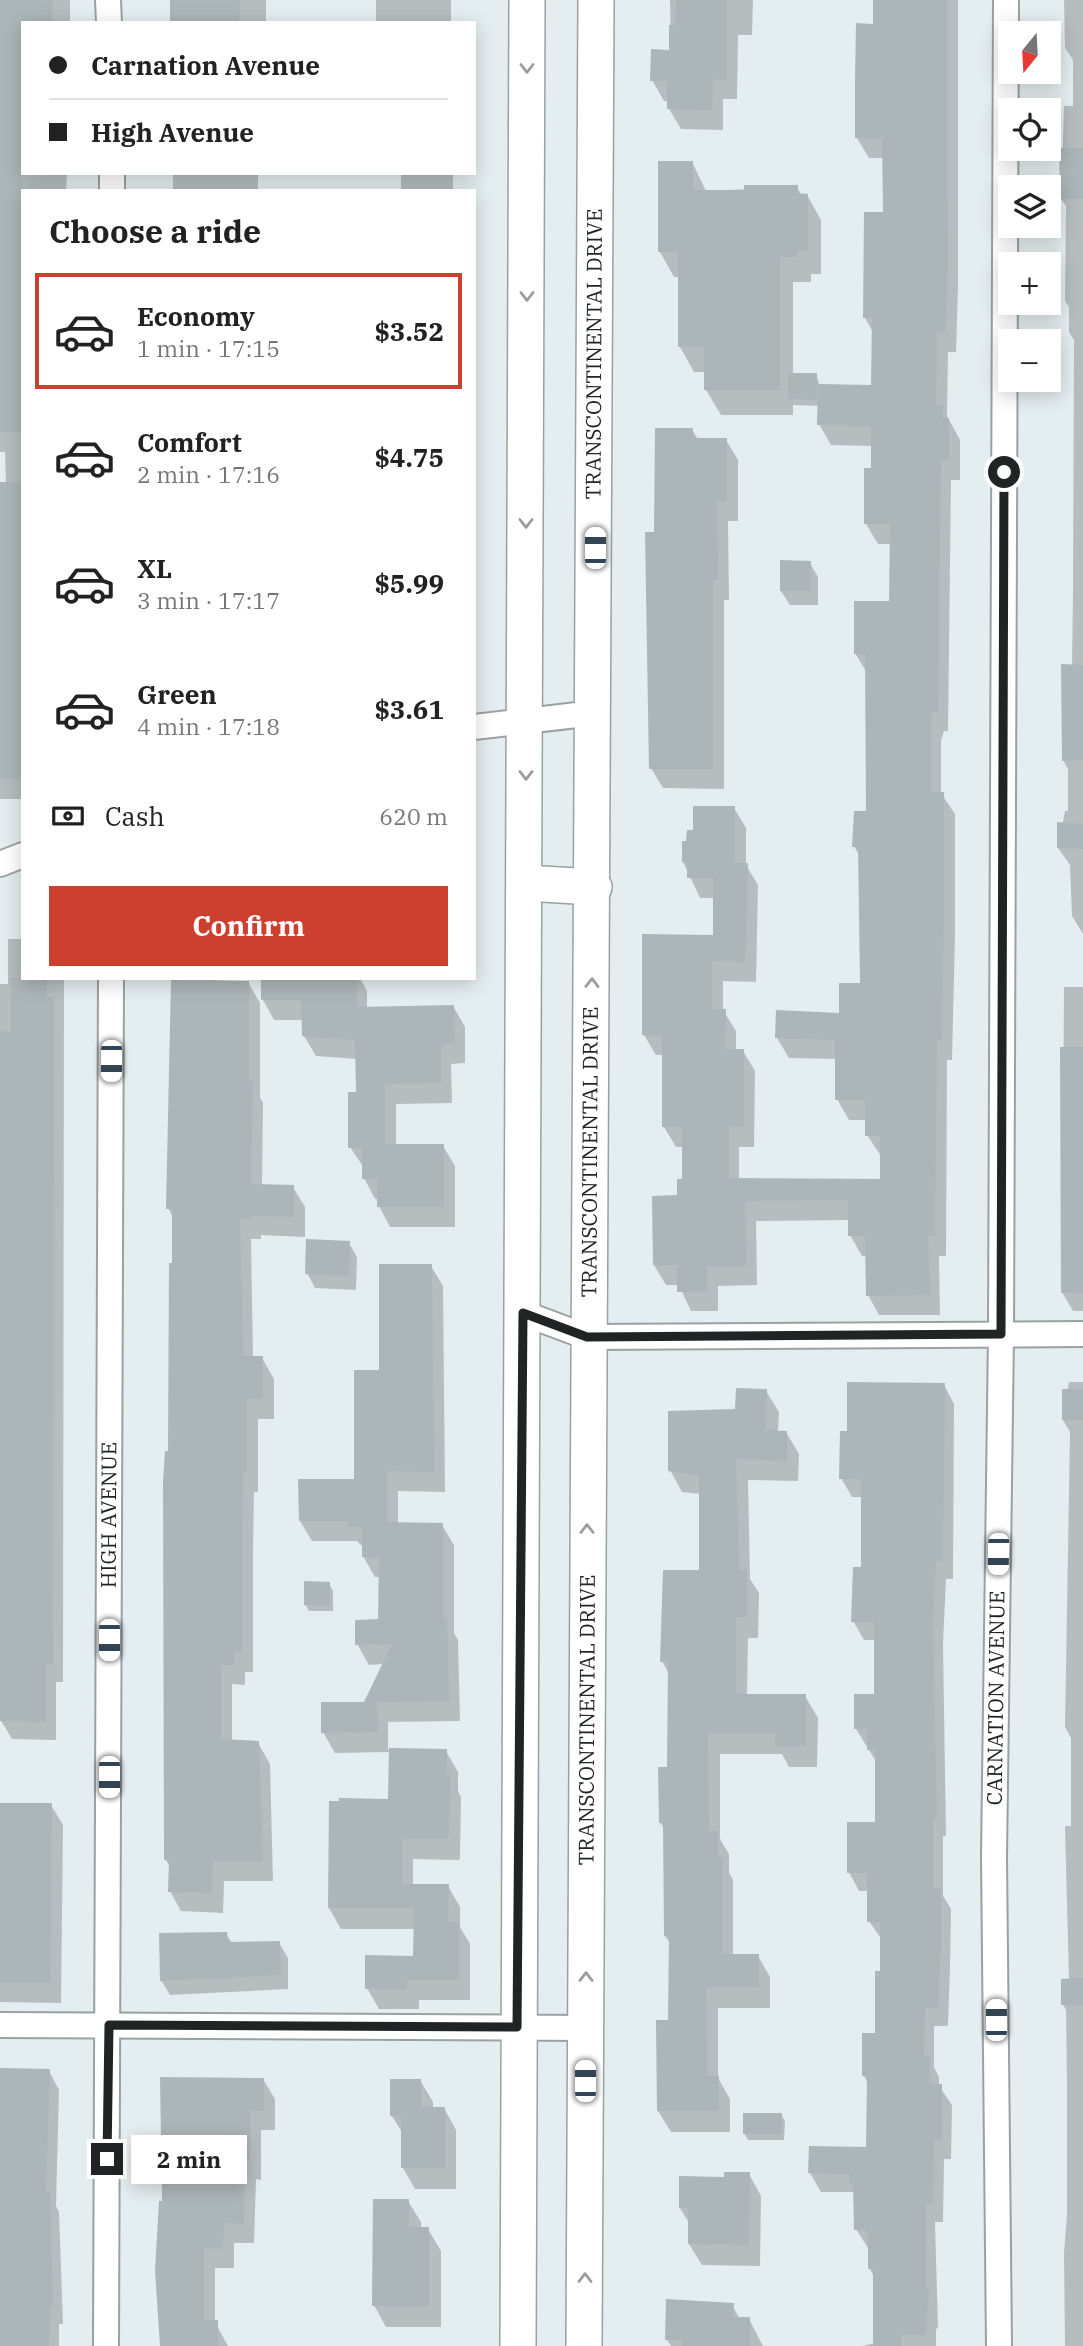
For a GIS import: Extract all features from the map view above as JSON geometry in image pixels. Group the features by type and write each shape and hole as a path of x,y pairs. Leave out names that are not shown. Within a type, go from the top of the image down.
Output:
{"street":[{"path":"108,0 108,21"},
{"path":"518,2346 517,2027 526,722 527,0"},
{"name":"TRANSCONTINENTAL DRIVE","path":"584,2346 587,1337 594,887 596,0"},
{"name":"CARNATION AVENUE","path":"999,2346 995,1857 1001,1334 1006,0"},
{"path":"476,727 594,713"},
{"path":"0,864 21,856"},
{"path":"525,883 594,887"},
{"name":"HIGH AVENUE","path":"106,2346 111,980"},
{"path":"523,1313 587,1337 1083,1334"},
{"path":"0,2025 585,2028"}],"building":[{"path":"0,0 53,0 52,21 21,21 21,432 0,432"},
{"path":"170,0 240,0 239,21 170,21"},
{"path":"676,0 727,0 727,80 713,79 712,110 667,109 667,81 650,81 651,49 669,50 669,25 675,25"},
{"path":"873,0 947,0 948,267 945,332 937,332 936,406 943,406 943,418 949,418 949,460 941,460 938,712 933,711 931,719 931,792 944,792 944,914 942,1040 937,1040 935,1236 928,1236 930,1295 866,1296 865,1236 848,1236 848,1200 745,1201 746,1266 707,1266 708,1291 677,1292 677,1265 653,1265 652,1196 677,1195 677,1179 682,1179 682,1127 662,1127 662,1036 642,1035 642,934 713,935 713,878 687,878 687,863 682,862 682,841 686,841 687,830 693,830 693,806 735,806 735,863 748,863 745,962 712,961 712,1009 726,1009 725,1049 744,1049 744,1127 729,1127 729,1178 880,1179 880,1136 865,1136 865,1100 835,1100 835,1040 775,1038 776,1010 839,1013 839,983 860,983 858,847 852,847 854,811 866,811 865,654 854,654 854,601 889,601 890,524 864,524 864,468 871,468 871,426 817,425 818,384 871,385 872,318 863,318 864,212 883,212 882,138 855,138 855,79 856,23 873,24"},
{"path":"1061,148 1083,148 1083,199 1061,199"},
{"path":"658,161 693,161 693,190 744,190 744,185 798,185 798,193 808,194 808,250 797,250 797,257 780,257 780,390 704,390 704,347 678,347 678,252 658,252"},
{"path":"788,373 817,373 817,400 788,399"},
{"path":"655,428 693,428 693,438 727,438 727,501 717,501 718,580 713,580 713,769 649,769 645,532 654,532"},
{"path":"0,482 21,482 21,779 0,779"},
{"path":"780,560 811,561 810,591 780,591"},
{"path":"1061,664 1083,665 1083,760 1062,761"},
{"path":"1057,822 1083,824 1083,849 1057,848"},
{"path":"11,978 47,980 47,997 54,997 53,1665 46,1664 46,1722 0,1721 0,1031 11,1032"},
{"path":"171,980 249,981 249,1081 253,1081 251,1184 294,1185 294,1217 250,1216 250,1219 240,1219 243,1356 263,1356 263,1399 247,1399 247,1472 243,1472 242,1652 234,1652 234,1665 221,1665 221,1739 259,1741 263,1861 213,1861 212,1893 168,1892 169,1860 164,1860 163,1481 165,1451 168,1451 169,1263 172,1263 172,1209 166,1209"},
{"path":"261,980 357,980 357,1007 454,1005 455,1043 441,1044 441,1083 385,1084 385,1144 444,1144 444,1207 377,1207 377,1179 362,1179 362,1148 348,1148 348,1092 356,1092 355,1040 302,1036 301,1000 261,1000"},
{"path":"1060,1047 1083,1047 1083,1293 1061,1293"},
{"path":"306,1239 350,1241 349,1276 305,1274"},
{"path":"379,1264 432,1264 434,1472 387,1471 387,1522 443,1523 443,1618 447,1618 449,1701 377,1702 378,1732 321,1733 321,1702 364,1702 392,1644 355,1645 355,1620 378,1619 379,1558 362,1557 362,1527 348,1527 348,1521 299,1521 298,1479 354,1479 354,1370 379,1370"},
{"path":"847,1382 945,1383 943,1561 936,1561 933,1623 937,1818 933,1818 933,1888 941,1888 941,1946 938,2008 925,2008 924,2056 930,2056 929,2084 942,2084 942,2140 934,2140 933,2204 926,2204 926,2289 929,2289 926,2335 901,2335 901,2346 873,2346 873,2269 868,2269 868,2234 865,2230 854,2230 853,2184 849,2184 849,2174 808,2173 809,2146 866,2147 867,2076 862,2076 862,2033 875,2033 875,1971 880,1971 880,1922 867,1922 867,1873 847,1873 847,1822 875,1822 875,1750 867,1750 867,1729 854,1729 854,1694 874,1694 874,1622 851,1622 853,1567 861,1567 861,1479 839,1479 840,1431 847,1431"},
{"path":"736,1388 767,1389 766,1430 787,1431 787,1461 736,1459 739,1570 747,1570 747,1617 736,1617 736,1694 806,1694 806,1746 775,1746 775,1733 708,1733 709,1831 718,1831 718,1857 722,1857 722,1954 759,1954 759,1987 706,1987 707,2076 719,2076 719,2111 657,2111 656,2020 668,2020 669,1937 664,1936 663,1823 659,1823 658,1767 667,1767 668,1662 660,1662 663,1570 699,1570 699,1475 668,1471 668,1411 735,1409"},
{"path":"1062,1389 1083,1389 1083,1420 1062,1420"},
{"path":"304,1581 330,1582 330,1605 304,1605"},
{"path":"389,1748 447,1749 447,1774 450,1774 449,1835 447,1839 402,1839 402,1884 449,1884 448,1922 459,1922 459,1980 407,1980 407,1989 365,1989 365,1955 413,1956 414,1908 328,1908 329,1801 339,1801 339,1798 388,1799"},
{"path":"0,1803 52,1803 50,1983 0,1983"},
{"path":"227,1932 228,1942 280,1941 281,1975 160,1981 159,1933"},
{"path":"1083,1978 1083,2005 1061,2005 1061,1979"},
{"path":"0,2068 50,2069 46,2192 50,2192 53,2306 50,2306 49,2346 0,2346"},
{"path":"160,2077 264,2078 264,2111 250,2110 250,2160 245,2160 244,2224 224,2223 223,2249 204,2248 204,2320 218,2320 218,2346 160,2346 155,2271 159,2201 162,2201"},
{"path":"390,2079 421,2079 421,2107 445,2107 445,2168 401,2168 401,2116 390,2116"},
{"path":"743,2113 782,2113 782,2134 743,2134"},
{"path":"724,2172 750,2172 749,2245 688,2244 688,2208 679,2208 679,2176 724,2177"},
{"path":"373,2199 409,2199 409,2227 429,2227 429,2306 372,2306"},
{"path":"666,2299 734,2303 733,2317 750,2317 750,2346 682,2346 682,2340 665,2340"}],"route":[{"path":"107,2159 109,2025 517,2027 523,1313 587,1337 1001,1334 1004,472"}]}
